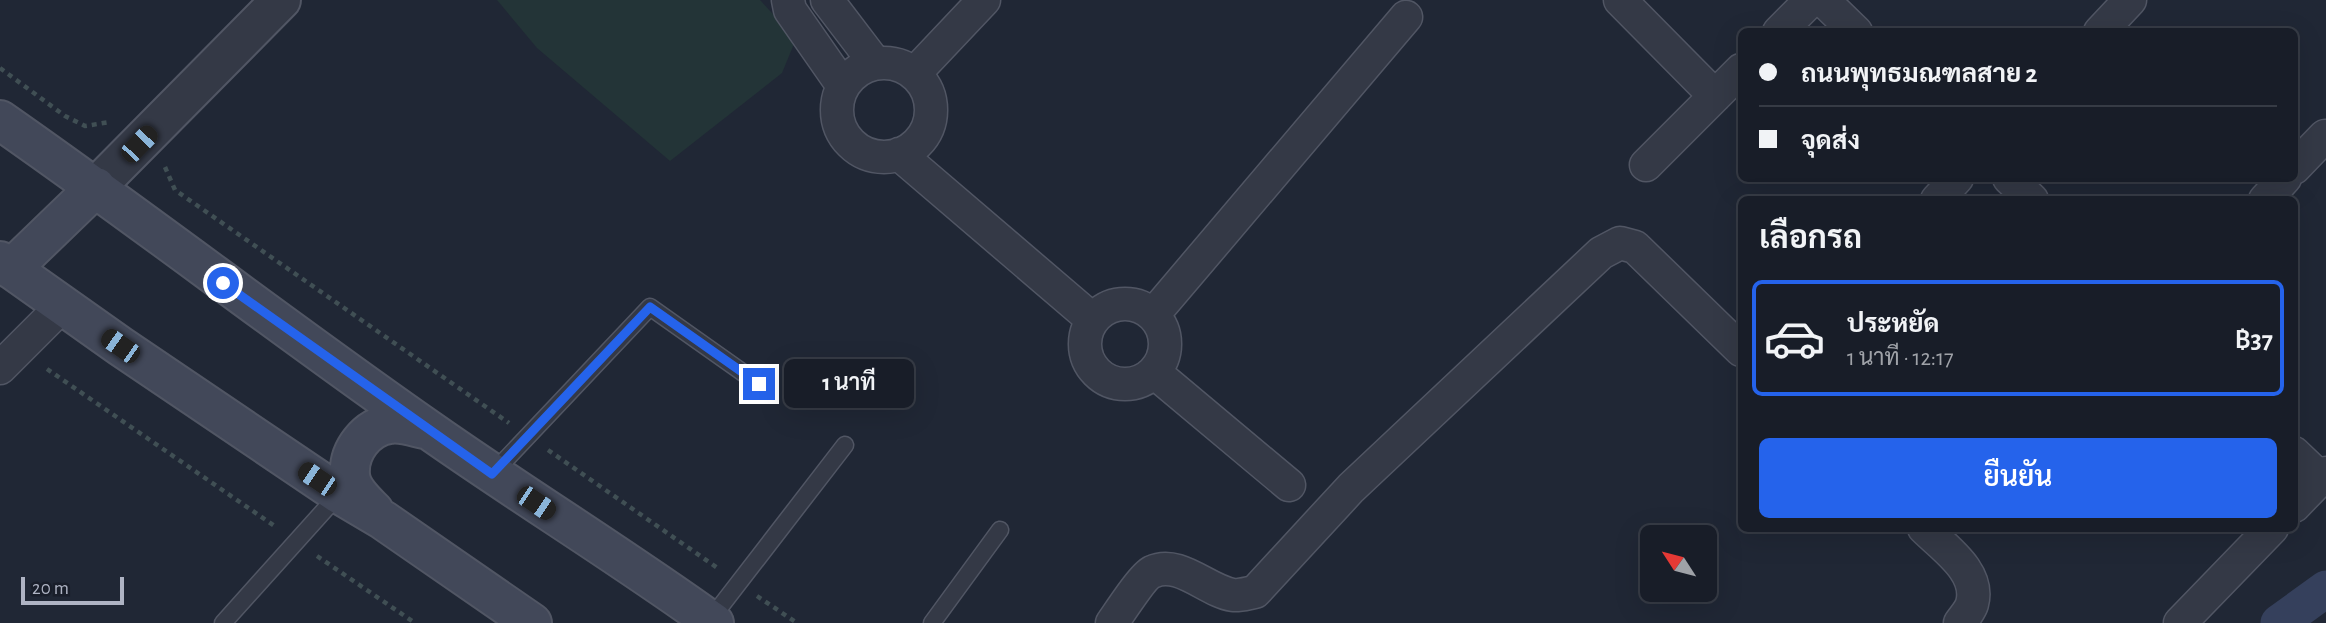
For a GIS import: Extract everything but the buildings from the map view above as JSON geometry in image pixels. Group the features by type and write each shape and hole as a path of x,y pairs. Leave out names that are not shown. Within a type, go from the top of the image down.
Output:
{"main road":[{"path":"0,120 429,430 712,622"},
{"path":"96,187 5,265 532,623"},
{"path":"383,520 357,493 350,476 352,458 361,440 374,428 393,423 429,430"}],"street":[{"path":"96,187 281,0"},
{"path":"789,0 790,10 843,86"},
{"path":"827,0 875,63"},
{"path":"915,73 984,0"},
{"path":"1620,0 1715,96"},
{"path":"1783,28 1811,0"},
{"path":"1823,0 1852,28"},
{"path":"2104,28 2130,0"},
{"path":"1153,315 1406,17"},
{"path":"875,63 897,63 915,73 925,86 930,102 930,118 925,134 914,146 899,154 885,157 857,149 839,127 837,99 843,86 857,71 875,63"},
{"path":"1646,165 1738,72"},
{"path":"2298,164 2325,136"},
{"path":"899,154 1093,320"},
{"path":"1941,196 1953,182"},
{"path":"2014,182 2028,196"},
{"path":"2268,196 2280,182"},
{"path":"1112,623 1150,572 1177,570 1213,589 1235,596 1255,592 1351,488 1601,253 1620,243 1635,247 1738,347"},
{"path":"1115,304 1142,307 1153,315 1162,328 1165,343 1163,359 1154,372 1141,381 1127,384 1111,382 1098,375 1088,363 1084,348 1086,333 1093,320 1102,310 1115,304"},
{"path":"9,359 63,305"},
{"path":"1154,372 1289,485"},
{"path":"2298,456 2323,476 2298,502"},
{"path":"1928,532 1966,570 1974,586 1972,606 1960,623"},
{"path":"2180,623 2268,532"}],"lane":[{"path":"492,474 650,307 759,384"},
{"path":"712,622 845,445"},
{"path":"223,623 339,494"},
{"path":"932,623 1000,530"}],"path":[{"path":"0,68 65,116 85,126 108,121"},
{"path":"162,160 175,190 797,623"},
{"path":"9,359 296,541 415,623"}],"shaded area":[{"path":"497,0 760,0 796,39 782,73 670,161 537,48"}],"waterway":[{"path":"2279,623 2326,589"}],"route":[{"path":"223,283 492,474 650,307 759,384"}]}
